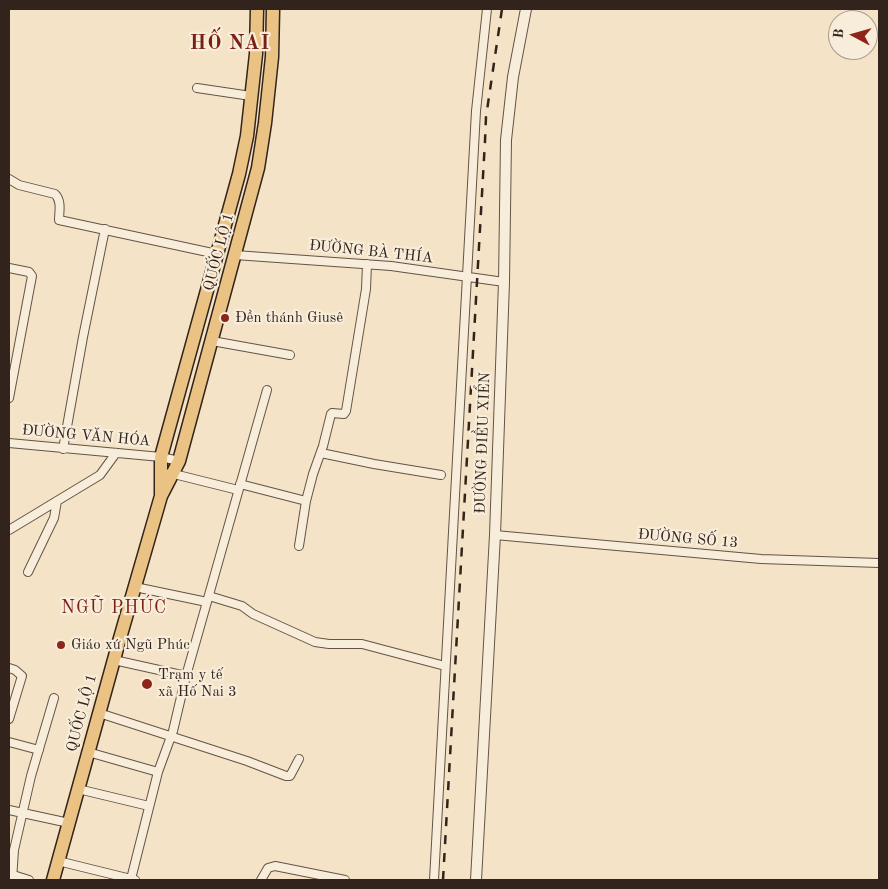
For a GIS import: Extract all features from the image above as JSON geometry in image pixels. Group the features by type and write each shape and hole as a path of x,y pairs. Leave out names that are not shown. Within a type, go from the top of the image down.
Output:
{"highway":[{"name":"QUỐC LỘ 1","path":"53,880 161,496 165,467 217,254 239,174 247,136 256,54 257,9"},
{"name":"QUỐC LỘ 1","path":"165,467 180,461 258,168 272,57 272,9"},
{"path":"217,254 235,255"}],"street":[{"path":"434,880 476,111 487,9"},
{"name":"ĐƯỜNG ĐIỀU XIỂN","path":"476,880 495,535 504,282 506,140 513,77 526,9"},
{"path":"198,88 251,96"},
{"path":"9,179 19,185 55,194 59,203 59,220 217,254"},
{"path":"63,449 105,229"},
{"name":"ĐƯỜNG BÀ THÍA","path":"235,255 367,264 504,282"},
{"path":"299,546 306,501 321,453 330,414 344,414 346,411 366,289 367,264"},
{"path":"9,268 29,272 32,276 9,398"},
{"path":"212,341 290,355"},
{"path":"58,860 104,876 133,880 158,772 173,731 186,676 267,390"},
{"name":"ĐƯỜNG VĂN HÓA","path":"9,443 116,453 165,467"},
{"path":"9,530 100,475 116,453"},
{"path":"321,453 441,475"},
{"path":"165,467 180,461"},
{"path":"165,467 239,487 306,501"},
{"path":"28,572 54,518 56,501"},
{"name":"ĐƯỜNG SỐ 13","path":"495,535 761,559 879,563"},
{"path":"135,587 242,606 253,614 316,642 362,644 445,666"},
{"path":"114,660 186,676"},
{"path":"9,668 22,676 9,720"},
{"path":"29,880 11,876 14,850 54,698"},
{"path":"99,713 247,760 286,776 290,776 299,759"},
{"path":"9,742 39,750"},
{"path":"88,752 158,772"},
{"path":"78,789 149,806"},
{"path":"9,810 68,823"},
{"path":"261,880 268,868 275,866 345,880"}],"railway":[{"path":"443,880 486,117 502,9"}],"place":[{"name":"Đền thánh Giusê","path":"225,318"},
{"name":"Giáo xứ Ngũ Phúc","path":"61,645"},
{"name":"Trạm y tế xã Hố Nai 3","path":"147,684"}],"district":[{"name":"HỐ NAI","path":"230,44"},
{"name":"NGŨ PHÚC","path":"114,608"}]}
